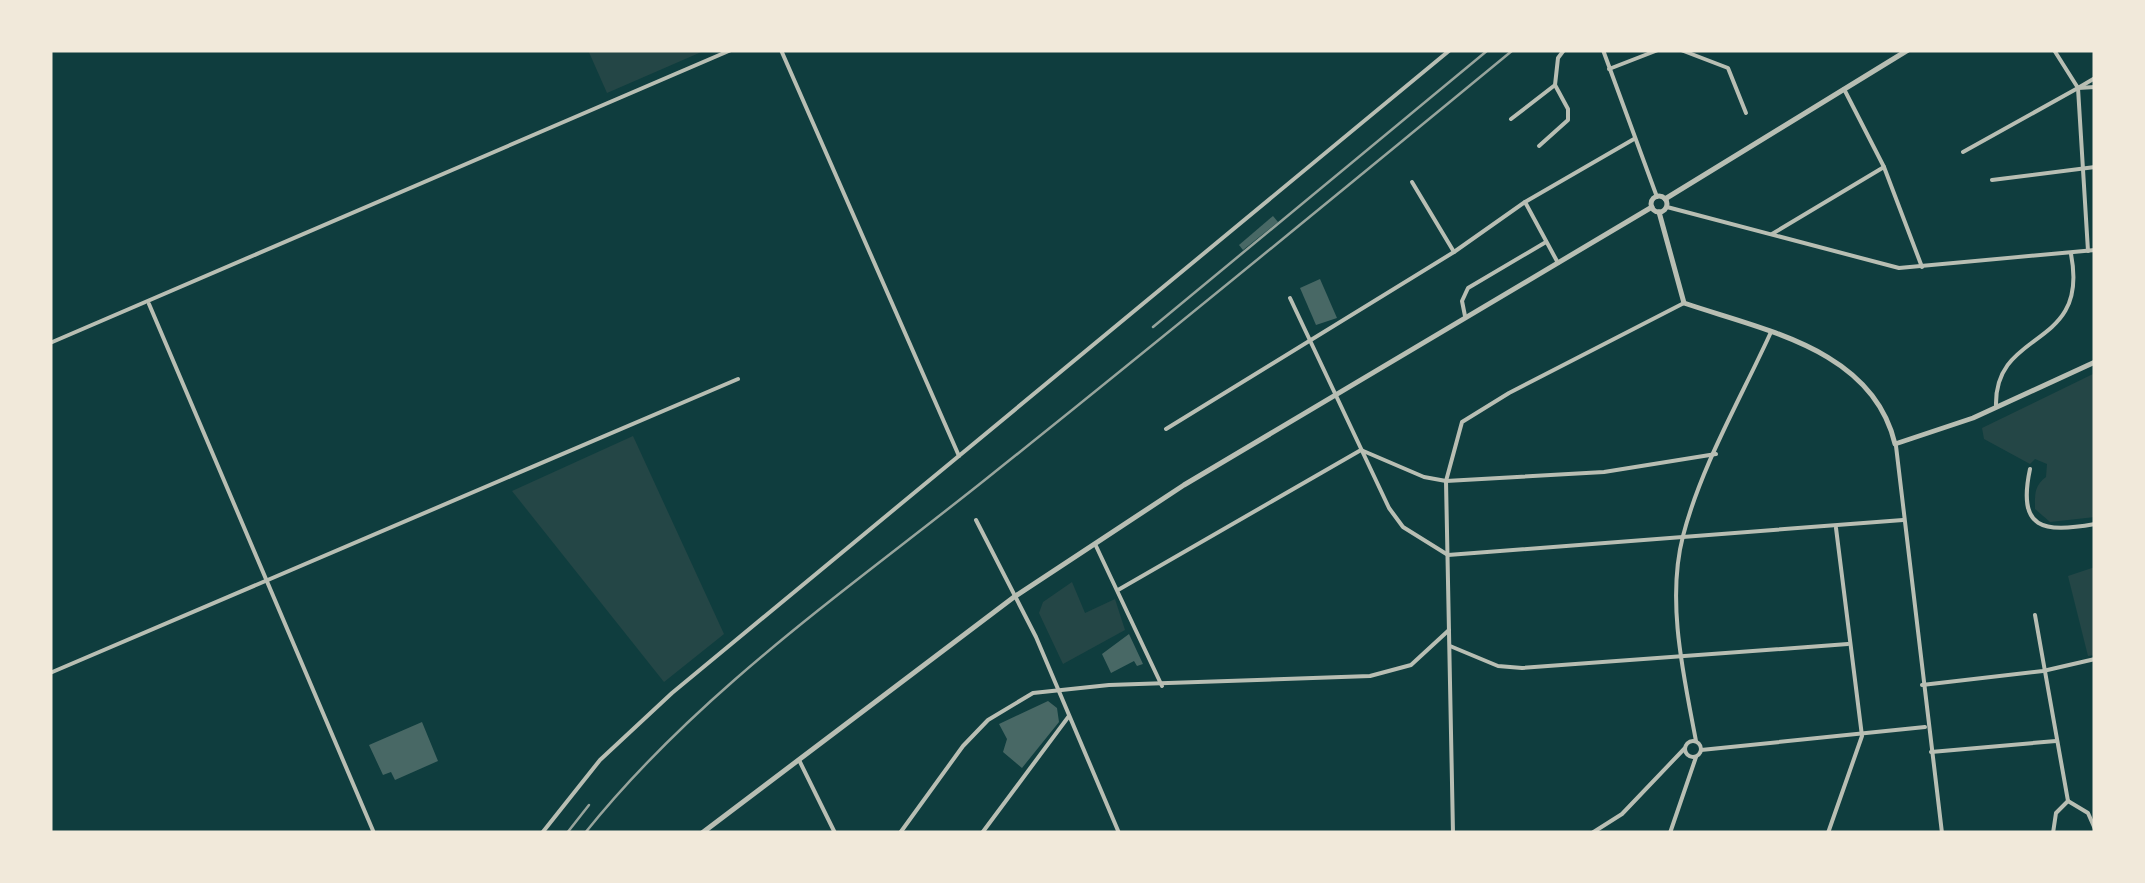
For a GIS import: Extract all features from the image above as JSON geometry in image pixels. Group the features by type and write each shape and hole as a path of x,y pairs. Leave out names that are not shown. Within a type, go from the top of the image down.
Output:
{"street":[{"path":"50,344 731,50"},
{"path":"781,50 959,456"},
{"path":"542,833 600,760 672,693 1450,50"},
{"path":"1539,146 1568,120 1568,109 1555,86 1558,58 1564,50"},
{"path":"702,833 1014,598 1184,485 1652,207 1656,197 1602,50"},
{"path":"1609,69 1658,50"},
{"path":"1681,50 1728,68 1746,113"},
{"path":"1656,197 1665,198 1908,50"},
{"path":"1659,212 1667,207 1899,268 2092,250 2081,169 2078,88 2054,50"},
{"path":"1963,152 2095,78"},
{"path":"1511,120 1555,86"},
{"path":"2078,88 2095,87"},
{"path":"1844,89 1884,167 1922,267"},
{"path":"1166,430 1454,252 1525,202 1634,139"},
{"path":"1772,234 1884,167"},
{"path":"1992,180 2095,168"},
{"path":"1412,182 1454,252"},
{"path":"1665,198 1667,207"},
{"path":"1525,202 1558,263"},
{"path":"1652,207 1659,212 1684,303"},
{"path":"1465,318 1462,301 1468,288 1546,242"},
{"path":"1996,409 1995,390 2009,362 2062,318 2072,303 2076,279 2071,254"},
{"path":"1290,298 1361,450 1403,526 1448,554 1903,520"},
{"path":"148,303 374,833"},
{"path":"1453,833 1446,481 1462,422 1477,410 1684,303 1818,349 1844,367 1888,421 1896,444 1942,833"},
{"path":"1701,750 1696,742 1681,657 1678,589 1682,537 1771,332"},
{"path":"1896,444 1996,409 2095,362"},
{"path":"50,673 738,378"},
{"path":"1361,450 1424,477 1446,481 1604,472 1716,454"},
{"path":"1118,590 1361,450"},
{"path":"2030,470 2024,500 2034,520 2055,530 2095,524"},
{"path":"976,520 1058,688 1119,833"},
{"path":"1828,833 1862,736 1836,528"},
{"path":"1096,546 1162,686"},
{"path":"2034,615 2068,801 2088,813 2095,829"},
{"path":"900,833 963,746 988,720 1033,693 1058,688 1370,676 1410,664 1448,630"},
{"path":"1450,646 1509,668 1848,644"},
{"path":"1922,685 2042,671 2095,659"},
{"path":"982,833 1068,716"},
{"path":"1670,833 1701,750 1862,736 1927,726"},
{"path":"1932,752 2056,741"},
{"path":"1592,833 1622,814 1696,742"},
{"path":"1686,748 1696,757"},
{"path":"799,760 835,833"},
{"path":"2053,833 2056,813 2068,801"}],"shaded area":[{"path":"588,50 706,50 607,93"},
{"path":"2095,373 2095,517 2050,522 2035,509 2036,491 2046,477 2047,464 2035,459 2030,464 1984,439 1982,428"},
{"path":"633,436 724,634 664,682 512,491"},
{"path":"2095,567 2095,655 2088,656 2068,576"},
{"path":"1072,582 1085,613 1115,599 1125,630 1063,664 1039,613 1043,602"}],"building":[{"path":"1273,216 1278,222 1243,250 1239,245"},
{"path":"1320,279 1337,318 1316,325 1300,288"},
{"path":"1129,634 1143,664 1137,666 1134,661 1111,673 1102,654"},
{"path":"1048,701 1057,708 1059,722 1022,768 1003,752 1007,739 999,724"},
{"path":"422,722 438,761 395,780 391,772 383,775 369,745"}],"railway":[{"path":"1153,327 1488,50"},
{"path":"585,833 675,734 775,645 1118,373 1513,50"},
{"path":"567,833 589,805"}]}
